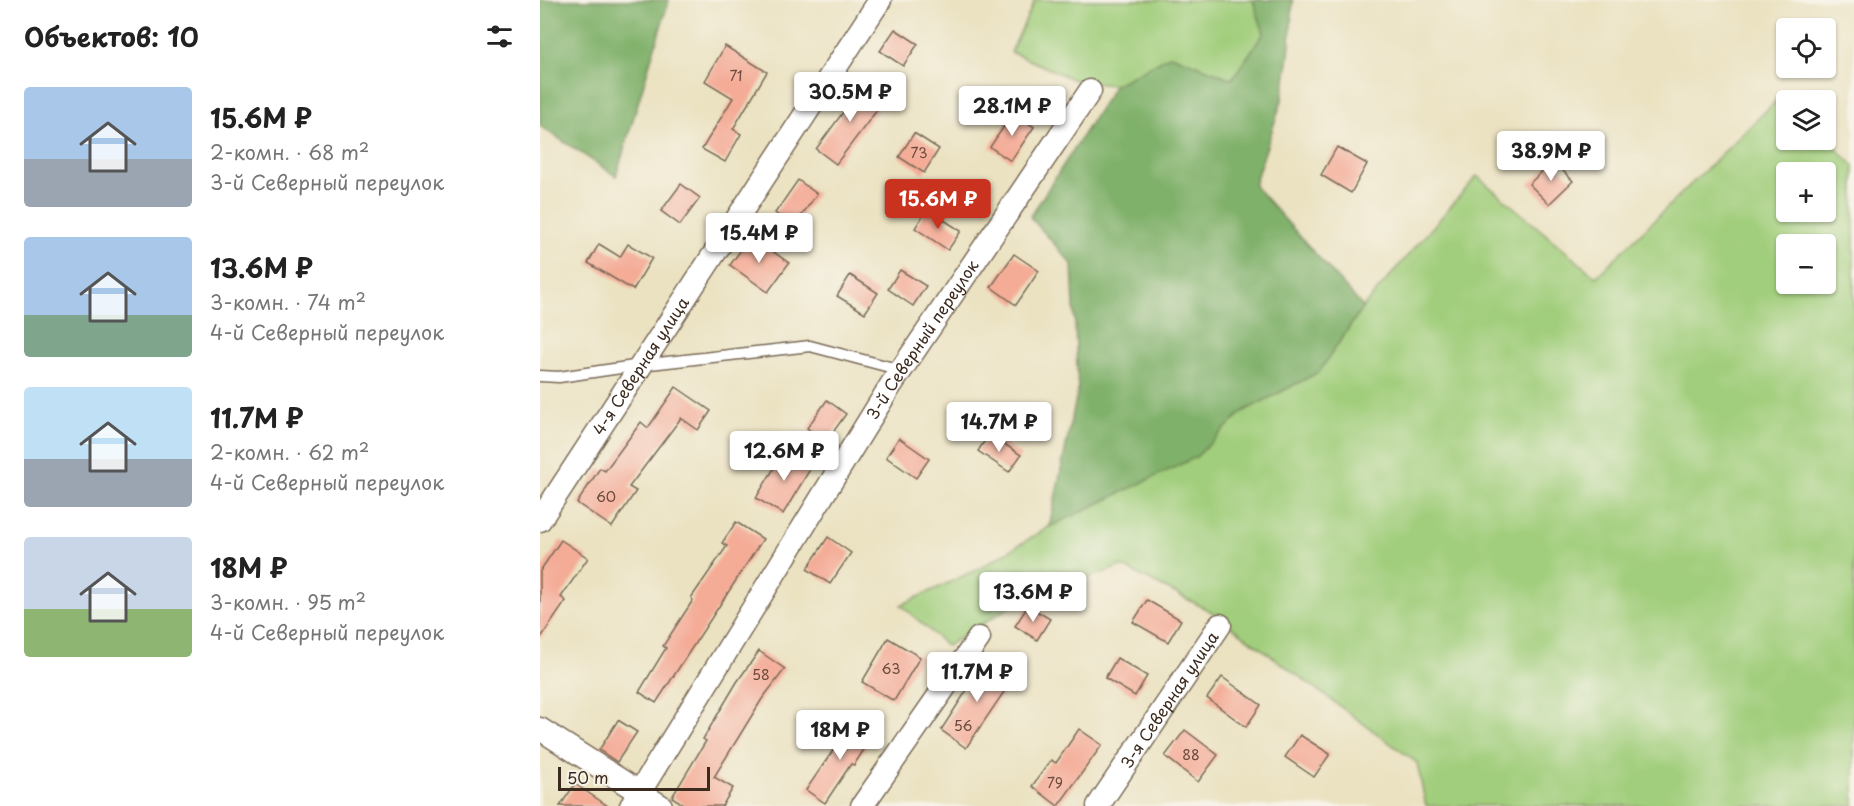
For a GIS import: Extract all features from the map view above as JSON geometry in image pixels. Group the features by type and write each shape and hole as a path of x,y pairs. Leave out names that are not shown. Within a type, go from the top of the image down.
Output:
{"street":[{"name":"4-я Северная улица","path":"540,520 880,0"},
{"name":"3-й Северный переулок","path":"635,800 901,370 1090,91"},
{"name":"3-я Северная улица","path":"1098,806 1220,625"},
{"path":"862,806 979,638"},
{"path":"540,729 635,800 661,806"}],"lane":[{"path":"540,376 559,377 641,365 810,346 901,370"}],"green space":[{"path":"540,0 669,0 616,176 540,126"},
{"path":"1035,0 1253,0 1264,33 1232,79 1171,55 1115,85 1079,82 1011,52"},
{"path":"1253,0 1293,0 1289,56 1282,100 1254,185 1363,307 1319,372 1242,412 1196,457 1049,527 1078,389 1072,264 1030,217 1115,85 1171,55 1232,79 1264,33"},
{"path":"1776,101 1776,150 1836,150 1836,148 1854,166 1854,806 1426,806 1417,763 1210,611 1122,566 1016,603 947,646 901,605 982,567 1049,527 1196,457 1242,412 1319,372 1363,307 1477,176 1596,277"}],"building":[{"path":"895,29 918,44 903,66 880,51"},
{"path":"725,46 767,72 733,129 741,134 725,162 702,149 733,98 705,81"},
{"path":"858,84 884,101 836,164 816,149 847,107 844,105"},
{"path":"1013,113 1034,127 1011,161 990,147"},
{"path":"914,133 939,149 924,173 899,157"},
{"path":"1337,147 1367,164 1351,193 1321,175"},
{"path":"1553,161 1573,181 1549,204 1529,184"},
{"path":"798,180 817,194 794,226 775,213"},
{"path":"681,184 700,198 680,225 661,211"},
{"path":"927,209 961,231 948,250 915,228"},
{"path":"751,236 789,263 768,292 730,265"},
{"path":"599,244 620,257 628,244 652,258 633,290 588,263"},
{"path":"1014,254 1039,271 1016,305 991,287"},
{"path":"900,270 926,286 913,306 888,289"},
{"path":"850,275 878,293 865,313 837,296"},
{"path":"676,387 711,411 698,430 681,418 629,487 636,491 612,527 577,503 600,468 605,471 641,422 648,428"},
{"path":"827,400 846,414 826,442 807,428"},
{"path":"989,434 1021,455 1009,472 978,451"},
{"path":"899,438 929,459 916,478 886,457"},
{"path":"785,450 812,466 783,514 756,498"},
{"path":"736,522 763,539 656,703 639,692 666,648 663,646 693,600 691,598 727,546 722,543"},
{"path":"828,537 851,553 830,584 807,569"},
{"path":"561,540 588,558 561,597 566,601 540,639 540,571"},
{"path":"1147,600 1181,620 1168,642 1133,622"},
{"path":"1028,606 1050,619 1037,640 1015,626"},
{"path":"888,638 920,657 894,701 862,682"},
{"path":"759,651 785,669 762,699 714,777 733,788 722,806 686,806 672,797 706,741 703,739 737,682"},
{"path":"1117,658 1147,676 1135,696 1105,678"},
{"path":"987,659 1014,677 966,748 941,730"},
{"path":"1222,677 1261,705 1246,727 1207,698"},
{"path":"618,720 637,732 617,762 599,750"},
{"path":"853,721 874,734 825,803 806,790"},
{"path":"1079,729 1102,745 1058,806 1032,786 1051,760 1056,763"},
{"path":"1185,730 1218,755 1198,782 1165,756"},
{"path":"1300,735 1330,754 1314,777 1285,757"},
{"path":"575,784 608,806 560,806"}]}
